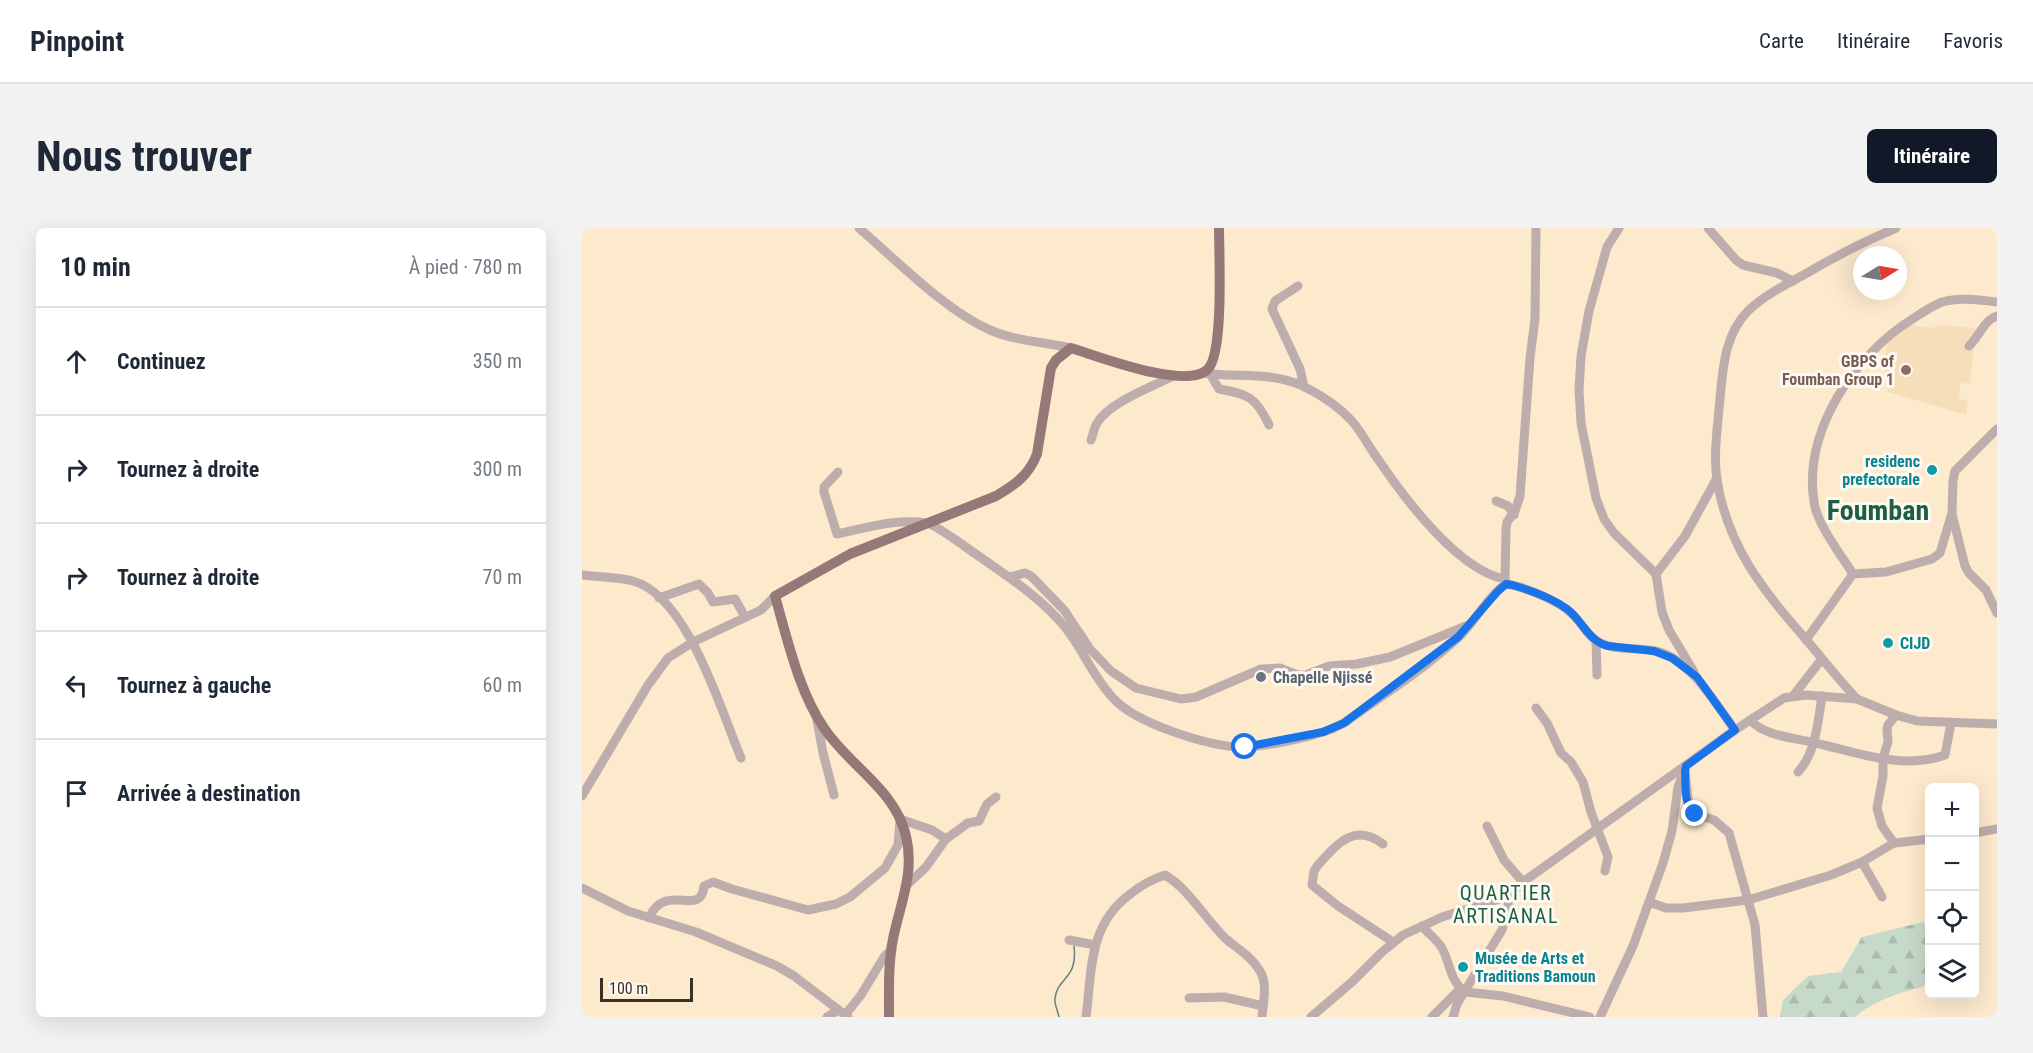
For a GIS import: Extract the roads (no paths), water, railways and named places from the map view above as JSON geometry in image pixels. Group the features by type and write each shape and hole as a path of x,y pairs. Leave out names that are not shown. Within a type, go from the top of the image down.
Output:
{"main road":[{"path":"889,1017 892,949 908,884 908,846 900,819 883,792 831,738 817,718 791,650 775,596 850,554 996,496 1015,485 1033,465 1037,454 1051,368 1056,360 1071,348 1162,375 1184,376 1207,373 1213,362 1218,338 1219,228"}],"street":[{"path":"859,228 945,301 976,323 1001,334 1071,348"},
{"path":"838,472 824,488 837,534 895,523 929,523 1023,586 1065,628 1103,686 1113,699 1131,714 1150,723 1192,736 1235,746 1263,744 1332,729 1344,723 1412,674 1458,637 1505,582 1507,522 1514,515 1520,496 1535,319 1536,228"},
{"path":"1619,228 1607,247 1589,311 1581,356 1579,390 1581,423 1596,498 1604,519 1614,533 1656,574 1662,612 1669,630 1697,677 1735,730"},
{"path":"1708,228 1743,265 1777,273 1793,281"},
{"path":"1857,699 1782,614 1739,552 1726,520 1716,478 1717,430 1726,351 1732,332 1748,311 1767,295 1863,242 1896,228"},
{"path":"1299,286 1275,301 1272,309 1300,369 1304,387"},
{"path":"1853,574 1818,518 1813,501 1813,467 1826,419 1839,395 1872,350 1906,322 1942,302 1965,300 1997,302"},
{"path":"1969,346 1981,334 1987,322 1997,316"},
{"path":"1207,373 1253,374 1283,379 1304,387 1352,421 1386,472 1436,533 1478,569 1560,605 1574,616 1596,640 1608,646 1664,653 1697,677"},
{"path":"1207,373 1219,389 1237,391 1256,401 1269,425"},
{"path":"1091,440 1096,424 1104,413 1173,376"},
{"path":"1853,574 1886,572 1932,559 1940,553 1952,513 1955,471 1997,429"},
{"path":"1656,574 1689,530 1716,478"},
{"path":"1496,501 1508,506 1514,515"},
{"path":"1952,513 1965,566 1986,590 1997,613"},
{"path":"1010,578 1020,573 1031,576 1065,610 1099,660 1125,682 1136,688 1181,699 1196,697 1261,669 1272,667 1306,675 1329,666 1344,666 1390,657 1472,623"},
{"path":"1806,640 1853,574"},
{"path":"582,575 634,581 659,598 693,642 741,758"},
{"path":"659,598 699,584 704,587 713,602 735,599 745,618"},
{"path":"582,796 659,669 672,654 761,609 775,596"},
{"path":"1596,640 1598,675"},
{"path":"1793,696 1821,660"},
{"path":"1798,772 1806,763 1813,742 1822,696"},
{"path":"1311,1017 1393,942 1422,926 1475,905 1509,896 1523,882 1554,859 1685,768 1735,730 1784,698 1822,696 1857,699 1917,721 1997,724"},
{"path":"1536,708 1547,723 1561,753 1571,762 1583,782 1591,812 1608,857 1605,871"},
{"path":"1894,843 1882,826 1876,808 1883,776 1883,758 1888,742 1888,725 1896,715"},
{"path":"817,718 822,753 834,795"},
{"path":"1750,720 1763,731 1883,758 1912,760 1945,755 1951,723"},
{"path":"1685,768 1689,809 1700,817 1714,820 1729,833 1755,925 1763,1017"},
{"path":"1600,1017 1625,964 1649,902 1672,831 1678,787 1685,768"},
{"path":"908,884 926,867 946,839 968,823 979,821 987,804 996,797"},
{"path":"649,918 655,907 663,901 670,899 691,902 701,898 705,886 713,882 808,910 824,908 850,897 885,868 898,845 900,819 932,830 946,839"},
{"path":"1487,826 1504,860 1523,882"},
{"path":"1979,832 1997,830"},
{"path":"1383,844 1367,835 1350,836 1318,865 1314,871 1312,885 1368,927 1393,942"},
{"path":"1649,902 1666,908 1683,909 1748,900 1831,876 1862,862 1894,843 1925,839"},
{"path":"1862,862 1882,897"},
{"path":"1086,1017 1090,970 1095,945 1103,924 1115,906 1137,888 1165,875 1181,888 1227,939 1261,972 1264,989 1262,1017"},
{"path":"582,888 628,911 696,932 777,966 794,976 843,1014"},
{"path":"1453,1017 1463,990 1502,930 1509,896"},
{"path":"1422,926 1440,945 1451,974 1463,990 1503,996 1590,1017"},
{"path":"1069,940 1095,945"},
{"path":"827,1017 843,1014 861,995 884,957 892,949"},
{"path":"1432,1017 1463,990"},
{"path":"1189,998 1224,997 1263,1006"}],"waterway":[{"path":"1059,1017 1055,998 1060,985 1071,972 1074,946"}],"place":[{"name":"GBPS of Foumban Group 1","path":"1906,370"},
{"name":"residenc prefectorale","path":"1932,470"},
{"name":"CIJD","path":"1888,643"},
{"name":"Chapelle Njissé","path":"1261,677"},
{"name":"Musée de Arts et Traditions Bamoun","path":"1463,967"}],"district":[{"name":"Foumban","path":"1878,510"},
{"name":"QUARTIER ARTISANAL","path":"1506,904"}]}
